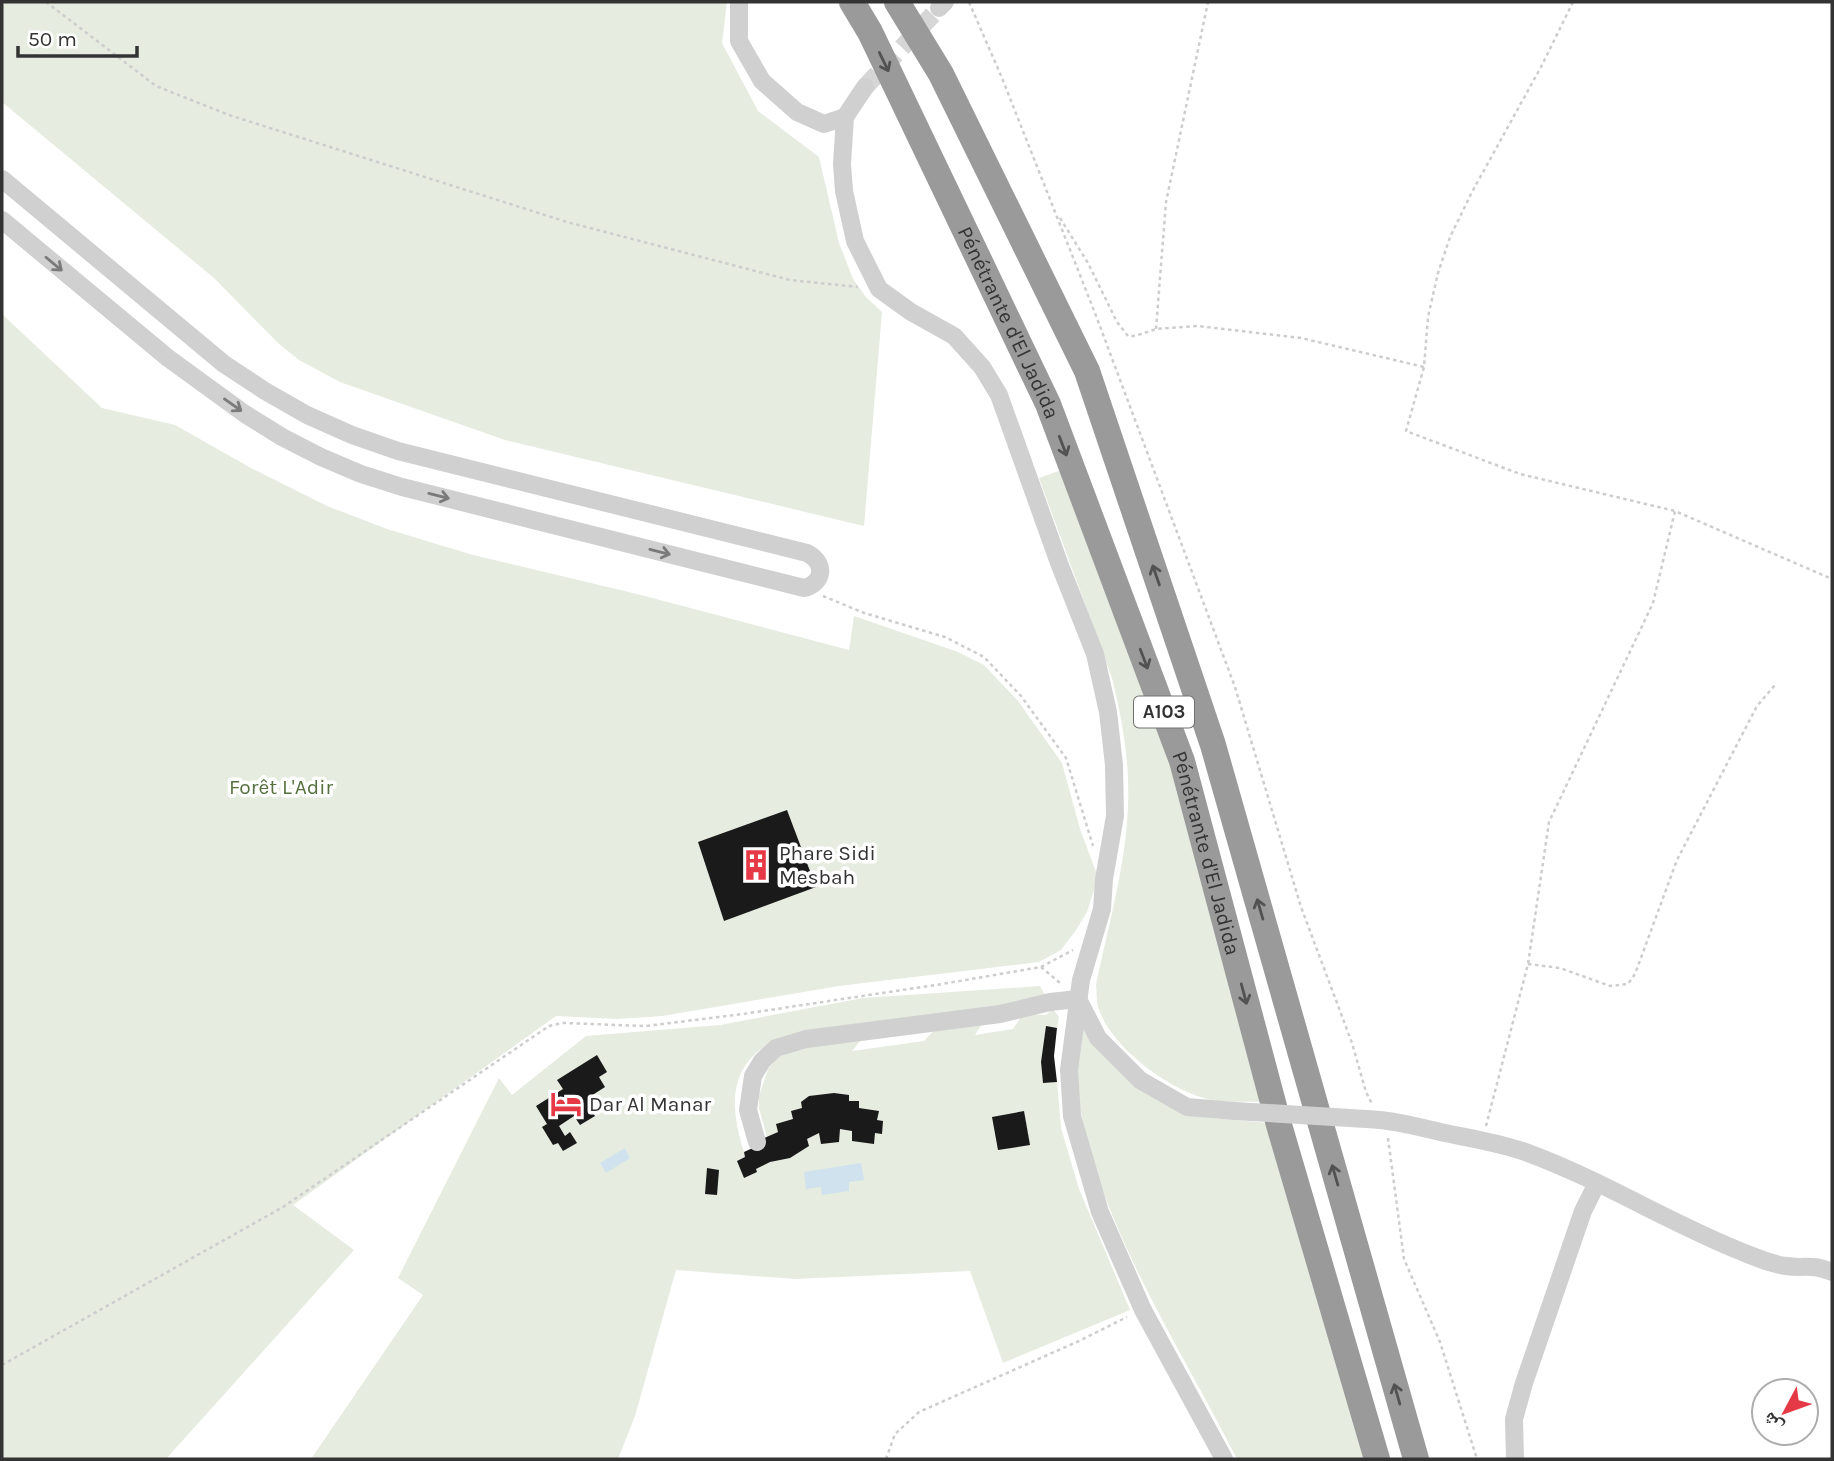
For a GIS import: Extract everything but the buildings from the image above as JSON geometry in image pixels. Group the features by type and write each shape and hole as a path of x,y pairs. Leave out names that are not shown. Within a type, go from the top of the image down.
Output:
{"highway":[{"name":"Pénétrante d'El Jadida","path":"852,2 870,32 1048,404 1182,761 1279,1125 1377,1459"},
{"name":"Pénétrante d'El Jadida","path":"897,2 941,74 1087,371 1213,745 1416,1459"}],"street":[{"path":"739,2 739,41 762,81 797,113 824,124 845,117"},
{"path":"865,88 845,117 842,164 844,191 855,242 879,289 911,312 954,336 982,366 999,395 1059,563 1095,654 1108,712 1114,765 1115,816 1102,908 1078,999 1069,1070 1072,1116 1100,1212 1143,1310 1224,1459"},
{"path":"2,179 224,364 307,415 398,451 807,553 815,557 820,564 818,581 804,588 402,487 321,457 282,437 206,386 2,220"},
{"path":"1078,999 1098,1038 1140,1080 1187,1107 1374,1119 1529,1153 1597,1183 1679,1225 1773,1264 1790,1267 1815,1265 1832,1272"},
{"path":"757,1142 748,1110 753,1076 762,1061 783,1044 1000,1014 1050,1002 1078,999"},
{"path":"1515,1459 1514,1419 1524,1383 1583,1211 1597,1183"}],"path":[{"path":"46,2 156,86 229,115 592,229 790,281 879,289"},
{"path":"969,2 1096,313 1235,687 1301,907 1352,1043 1374,1119 1388,1133 1404,1259 1440,1342 1477,1459"},
{"path":"1156,329 1166,202 1208,2"},
{"path":"1573,2 1450,237 1428,317 1424,367 1406,431 1520,474 1675,511 1832,579"},
{"path":"1055,211 1128,336 1156,329 1198,326 1301,338 1424,367"},
{"path":"1482,1141 1528,964 1549,822 1654,603 1675,511"},
{"path":"804,588 864,613 945,637 984,657 1021,696 1066,758 1082,816 1104,879"},
{"path":"1528,964 1560,968 1609,986 1628,984 1635,974 1677,860 1757,706 1775,685"},
{"path":"2,1365 283,1206 550,1026 563,1023 646,1026 942,984 1041,967 1092,941"},
{"path":"886,1459 895,1434 919,1412 1143,1310"}],"green space":[{"path":"2,2 727,2 722,43 758,111 819,157 839,243 853,279 866,297 882,312 864,526 505,440 340,382 299,360 278,343 214,278 2,102"},
{"name":"Forêt L'Adir","path":"2,314 102,408 175,425 251,468 327,506 387,529 473,555 641,595 849,650 854,616 958,652 984,665 1018,701 1062,763 1080,829 1096,872 1095,887 1087,912 1061,950 1039,962 839,986 662,1016 617,1019 556,1016 293,1205 354,1250 166,1459 2,1459"},
{"path":"1064,469 1159,724 1265,1102 1211,1100 1178,1087 1144,1066 1115,1038 1098,1007 1096,985 1116,896 1127,828 1128,773 1112,678 1039,478"},
{"path":"1040,986 1046,997 1011,1007 774,1041 748,1062 740,1075 735,1104 739,1136 744,1152 767,1137 759,1108 759,1096 768,1069 789,1050 862,1039 852,1051 924,1041 935,1029 982,1024 975,1035 1013,1029 1023,1014 1046,1015 1053,1009 1059,1017 1057,1028 1046,1027 1041,1062 1043,1083 1057,1082 1061,1128 1079,1189 1130,1310 1003,1363 970,1271 795,1279 676,1270 635,1416 618,1459 311,1459 423,1295 398,1278 499,1078 512,1095 586,1036 720,1025 863,998"},
{"path":"1082,1028 1175,1109 1200,1117 1270,1123 1368,1459 1237,1459 1148,1292 1108,1205 1093,1161 1076,1088 1075,1059"}],"water":[{"path":"625,1148 630,1158 606,1173 600,1163"},
{"path":"861,1163 864,1180 849,1182 849,1191 822,1195 821,1187 806,1189 804,1172"}],"tunnel":[{"path":"865,87 939,8"}],"place":[{"name":"Phare Sidi Mesbah","path":"756,865"},
{"name":"Dar Al Manar","path":"566,1104"}]}
